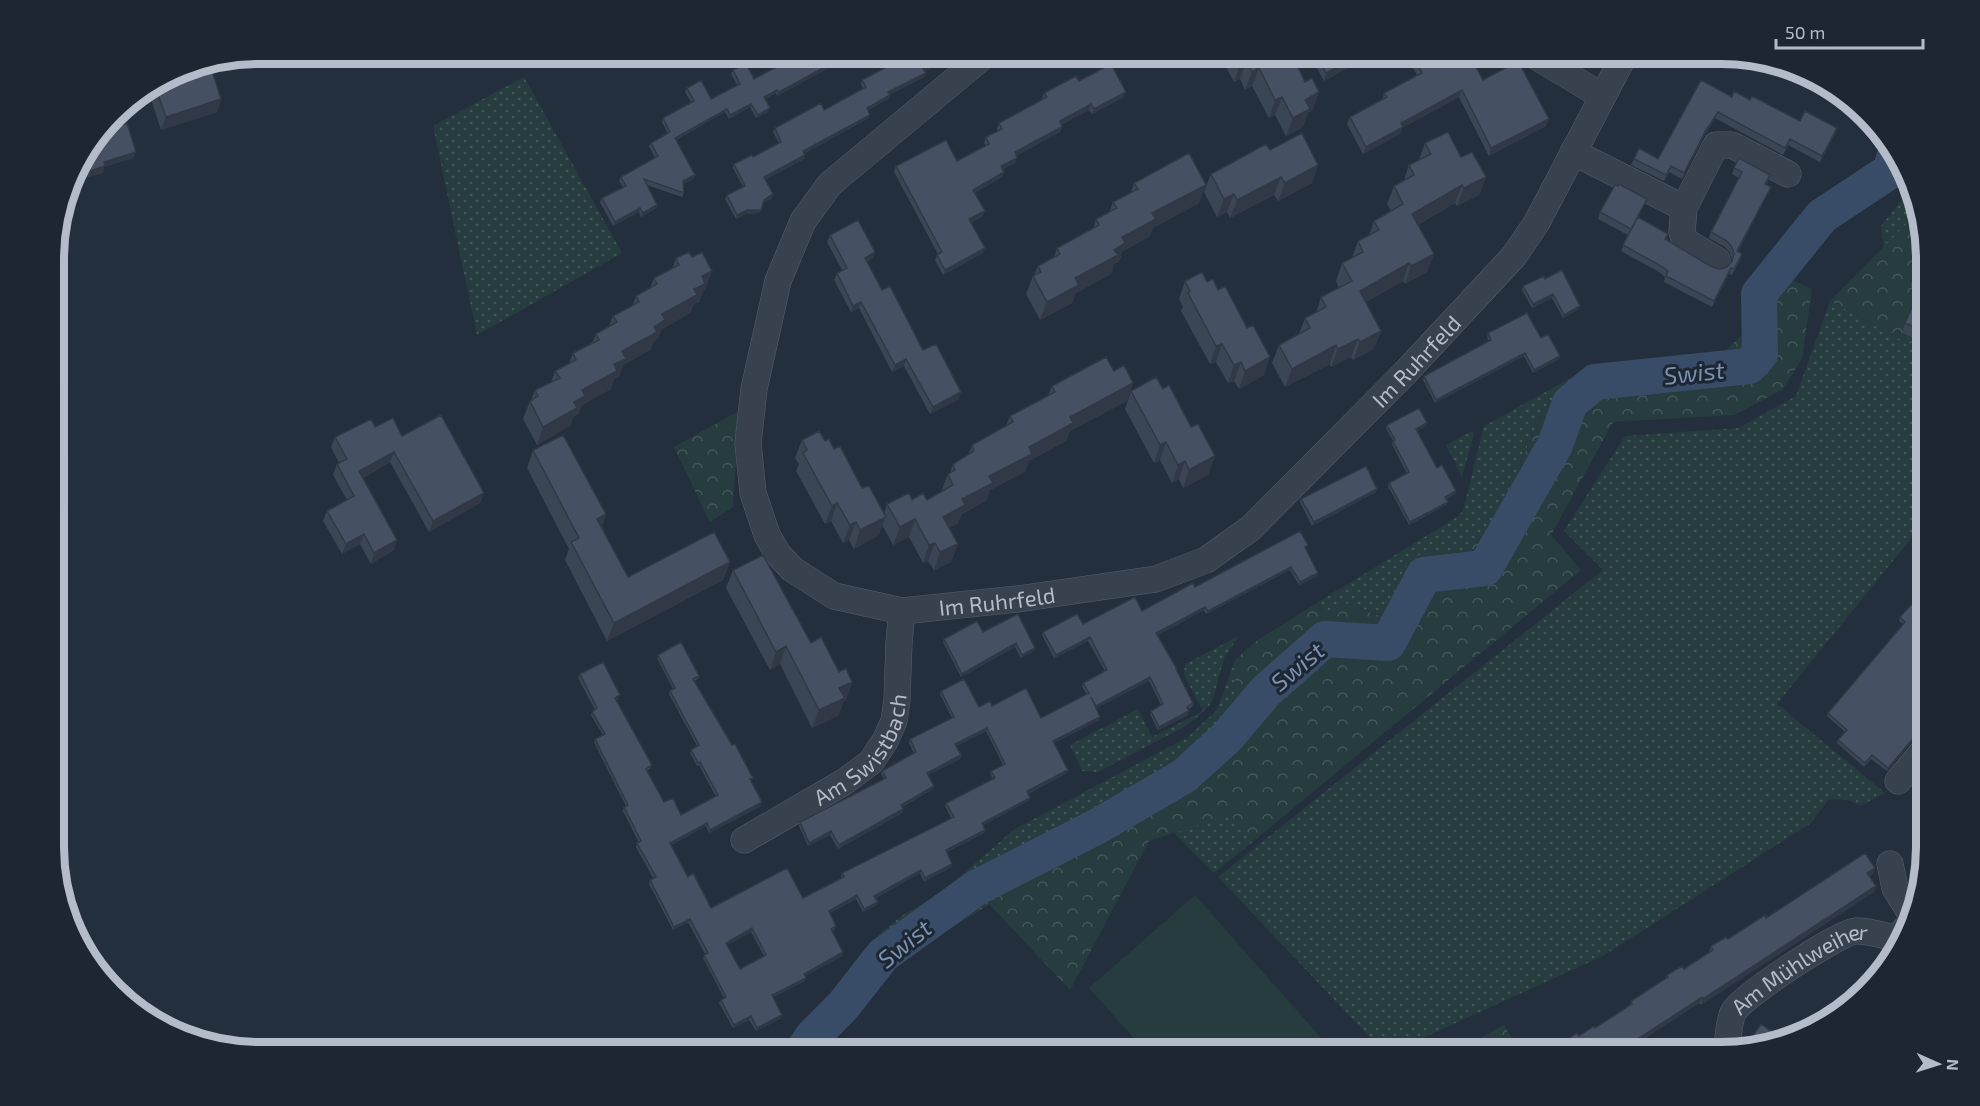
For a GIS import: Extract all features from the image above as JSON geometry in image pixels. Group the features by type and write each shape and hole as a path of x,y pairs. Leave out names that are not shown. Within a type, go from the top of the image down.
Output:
{"street":[{"path":"1549,64 1602,96"},
{"name":"Im Ruhrfeld","path":"973,65 830,184 802,220 778,281 754,389 748,443 753,494 767,535 778,554 792,568 834,596 902,611 1018,599 1155,579 1206,560 1251,528 1405,373 1514,256 1537,222 1619,64"},
{"path":"1718,260 1685,241 1682,232 1684,207 1716,145 1732,145 1788,174"},
{"path":"1574,152 1684,207"},
{"name":"Am Swistbach","path":"744,840 844,782 871,762 885,741 894,721 902,611"},
{"path":"1898,781 1915,761"},
{"path":"1890,864 1895,888 1906,906"},
{"name":"Am Mühlweiher","path":"1728,1041 1733,1012 1747,998 1815,951 1856,931 1892,938"}],"green space":[{"path":"524,77 622,253 477,335 433,126"},
{"path":"1905,196 1912,222 1915,247 1884,250 1881,226"},
{"path":"1911,219 1915,247 1915,346 1830,301"},
{"path":"1772,271 1812,289 1802,359 1782,390 1734,415 1613,422 1551,535 1581,570 1255,840 1230,815 1149,841 1070,990 989,904 951,884 1008,851 1051,833 1171,766 1195,750 1234,712 1235,660 1256,641 1317,603 1325,612 1344,603 1352,604 1375,615 1384,614 1392,608 1401,575 1412,558 1431,550 1460,551 1478,541 1494,518 1508,491 1539,421 1550,403 1578,374 1611,362 1697,356 1725,351 1746,331 1756,291"},
{"path":"1830,301 1915,346 1915,534 1777,704 1885,793 1860,806 1848,800 1829,799 1811,823 1603,956 1416,1041 1374,1041 1218,877 1603,570 1564,531 1625,436 1738,428 1796,396"},
{"path":"1578,374 1543,414 1508,493 1488,529 1476,542 1459,551 1431,550 1409,575 1385,613 1373,614 1355,605 1347,605 1325,613 1317,603 1457,517 1463,511 1484,426"},
{"path":"739,411 733,507 710,522 674,447"},
{"path":"1472,431 1474,434 1462,477 1446,445"},
{"path":"1239,636 1224,658 1213,699 1209,706 1196,718 1182,728 1098,772 1082,771 1070,745 1138,709 1152,737 1203,711 1184,675 1185,664"},
{"path":"1235,660 1234,712 1195,750 1171,766 1051,833 1008,851 952,884 989,904 936,936 892,967 831,1042 785,1042 839,986 859,957 884,930 906,913 938,895 1015,829 1188,737 1217,710"},
{"path":"1230,814 1255,840 1214,873 1174,833"},
{"path":"1195,895 1324,1041 1137,1041 1089,988"},
{"path":"1504,1025 1514,1041 1474,1041"}],"building":[{"path":"1111,64 1126,92 1094,109 1091,104 1060,121 1062,127 1015,152 1017,158 1001,166 1004,172 973,190 985,211 969,219 985,248 945,270 937,255 942,252 896,166 946,140 957,161 989,144 986,137 1002,129 999,123 1047,97 1044,93 1076,76 1079,81"},
{"path":"1249,64 1297,64 1305,82 1312,78 1319,92 1305,100 1310,109 1293,118 1282,97 1275,100 1259,68 1252,72"},
{"path":"1321,64 1343,64 1326,73"},
{"path":"1417,64 1474,64 1483,80 1512,64 1520,64 1549,119 1491,148 1462,90 1401,123 1403,127 1366,147 1350,117 1387,97 1384,93 1422,73"},
{"path":"743,65 747,65 754,79 781,65 829,65 779,92 777,90 764,97 770,108 758,115 751,104 730,115 727,109 675,138 695,175 683,181 684,193 644,179 657,205 643,213 640,208 615,222 602,198 626,186 621,177 658,156 651,143 670,132 663,118 694,101 687,88 701,80 711,99 740,84 733,70"},
{"path":"883,65 931,65 923,69 926,73 888,92 890,95 867,108 870,115 803,151 805,155 764,177 773,194 764,200 761,210 747,210 737,215 727,195 745,186 734,164 781,142 775,128 821,103 824,110 866,87 862,80 885,68"},
{"path":"212,70 221,99 166,117 158,93 185,79"},
{"path":"1701,80 1732,97 1734,91 1750,100 1752,96 1800,121 1805,111 1837,128 1822,156 1790,139 1785,148 1718,112 1684,173 1671,166 1666,175 1634,159 1639,148 1658,159"},
{"path":"127,123 136,152 104,162 105,166 90,171 89,167 97,151 118,126"},
{"path":"1448,132 1461,157 1472,152 1486,177 1464,188 1462,185 1412,214 1434,254 1411,266 1409,263 1360,291 1381,331 1360,342 1358,339 1338,349 1336,345 1292,369 1279,345 1310,328 1305,318 1326,307 1321,297 1352,281 1342,263 1363,252 1358,241 1379,230 1374,221 1403,204 1394,186 1414,175 1409,165 1431,154 1425,143"},
{"path":"1302,133 1318,165 1285,183 1281,177 1237,200 1234,194 1224,199 1211,174 1266,144 1270,150"},
{"path":"1189,153 1206,185 1152,213 1156,219 1122,237 1125,243 1114,250 1118,255 1075,278 1079,285 1047,302 1033,276 1041,272 1038,266 1060,254 1057,248 1099,225 1096,219 1117,208 1113,202 1138,189 1134,183"},
{"path":"1739,158 1770,175 1765,184 1771,187 1737,251 1742,254 1734,269 1731,268 1714,301 1666,276 1668,271 1623,245 1638,217 1668,234 1665,239 1712,267 1720,269 1727,267 1734,254 1732,247 1727,241 1711,232 1742,172 1734,168"},
{"path":"1619,184 1647,199 1631,229 1600,212 1615,185"},
{"path":"858,220 875,252 865,258 882,290 890,286 923,350 936,344 961,392 933,407 906,359 895,365 861,302 853,306 837,273 847,268 830,235"},
{"path":"689,252 692,257 702,252 712,271 702,276 705,284 694,289 697,295 662,314 665,320 654,327 657,332 622,351 626,359 614,364 617,371 582,390 585,396 574,402 577,408 543,427 530,401 538,396 535,390 560,378 555,371 576,360 573,353 599,340 596,334 617,322 613,316 639,302 636,296 657,284 654,278 679,265 676,258"},
{"path":"1562,270 1580,306 1564,315 1553,294 1533,304 1523,286 1544,276 1545,279"},
{"path":"1202,272 1207,282 1213,279 1218,290 1225,286 1247,328 1253,325 1270,357 1245,371 1241,362 1234,365 1222,344 1216,346 1188,293 1190,291 1185,281"},
{"path":"1915,301 1915,327 1905,323"},
{"path":"1527,313 1541,338 1548,334 1560,356 1534,370 1525,353 1436,400 1424,376 1491,340 1488,333"},
{"path":"1106,357 1114,371 1124,365 1133,383 1070,417 1073,423 1029,447 1032,454 989,476 993,483 962,499 965,505 943,517 958,544 940,552 935,543 929,545 915,519 900,527 887,504 909,493 912,500 923,493 927,500 953,485 948,474 955,470 953,464 974,451 972,445 1013,422 1010,416 1055,392 1052,386"},
{"path":"1156,377 1163,389 1169,385 1191,427 1198,424 1215,456 1189,470 1185,461 1178,465 1166,442 1160,445 1131,391"},
{"path":"1419,408 1427,423 1416,429 1437,468 1442,465 1456,491 1445,497 1448,502 1410,522 1389,483 1409,472 1387,425"},
{"path":"441,415 484,493 433,521 394,452 359,471 397,540 374,553 364,534 346,544 327,511 354,496 337,464 347,459 335,437 371,419 375,427 393,418 402,436"},
{"path":"819,431 825,441 829,439 834,449 840,446 862,488 869,486 886,517 860,530 856,522 850,525 837,503 832,506 803,453 807,450 802,440"},
{"path":"563,435 606,514 597,519 628,577 714,532 730,562 614,623 571,542 579,538 533,450"},
{"path":"1366,466 1377,489 1314,522 1301,499"},
{"path":"1300,531 1308,545 1305,547 1318,573 1300,582 1291,567 1208,611 1205,607 1156,633 1193,703 1187,707 1189,711 1159,727 1151,711 1163,704 1150,677 1096,706 1091,697 1100,717 1053,741 1068,770 1027,791 1030,798 982,823 985,830 946,850 952,864 925,878 921,870 874,896 878,902 864,909 857,895 829,911 836,926 831,929 843,952 804,974 806,978 772,995 782,1015 757,1028 751,1016 734,1025 721,1000 726,997 704,955 708,953 690,919 674,927 650,880 656,877 637,843 641,841 624,807 628,805 595,739 605,734 592,712 597,708 580,674 603,662 620,695 615,698 652,765 646,769 664,802 673,798 681,815 718,795 691,750 699,745 670,691 675,688 658,655 681,642 699,676 693,679 732,745 735,744 753,778 750,779 762,802 710,830 707,823 670,843 688,877 693,873 711,908 787,868 803,898 844,877 842,873 954,817 946,803 995,778 991,771 1005,764 987,728 955,744 961,755 927,773 934,786 901,805 903,809 839,845 831,831 809,843 800,822 886,778 882,771 916,752 910,739 954,717 941,691 964,679 979,707 990,701 992,706 1026,688 1041,718 1089,693 1083,683 1107,670 1090,637 1056,655 1043,632 1077,614 1083,624 1135,597 1142,611 1193,583 1195,587","holes":["752,928 766,955 740,969 726,943"]},
{"path":"763,555 811,643 821,637 839,672 846,668 852,682 839,688 845,698 819,710 786,646 776,652 733,570"},
{"path":"1915,601 1915,736 1888,768 1872,755 1865,763 1838,740 1847,730 1828,713 1905,622 1900,617"},
{"path":"1018,614 1035,648 1022,655 1016,643 962,674 944,639 977,621 983,632"},
{"path":"1865,853 1875,868 1867,873 1876,886 1635,1041 1565,1041 1577,1033 1579,1036 1594,1026 1595,1028 1632,1004 1631,1001 1668,977 1667,975 1682,966 1684,969 1713,950 1711,946 1726,937 1728,939 1765,915 1766,918"},
{"path":"1761,1024 1775,1034 1758,1038 1751,1039"}],"waterway":[{"name":"Swist","path":"809,1042 843,1006 883,955 976,888 1098,826 1184,776 1228,736 1265,692 1325,639 1388,643 1424,575 1485,568 1555,445 1570,403 1595,382 1749,366 1760,354 1759,294 1822,216 1890,171 1891,167"}]}
